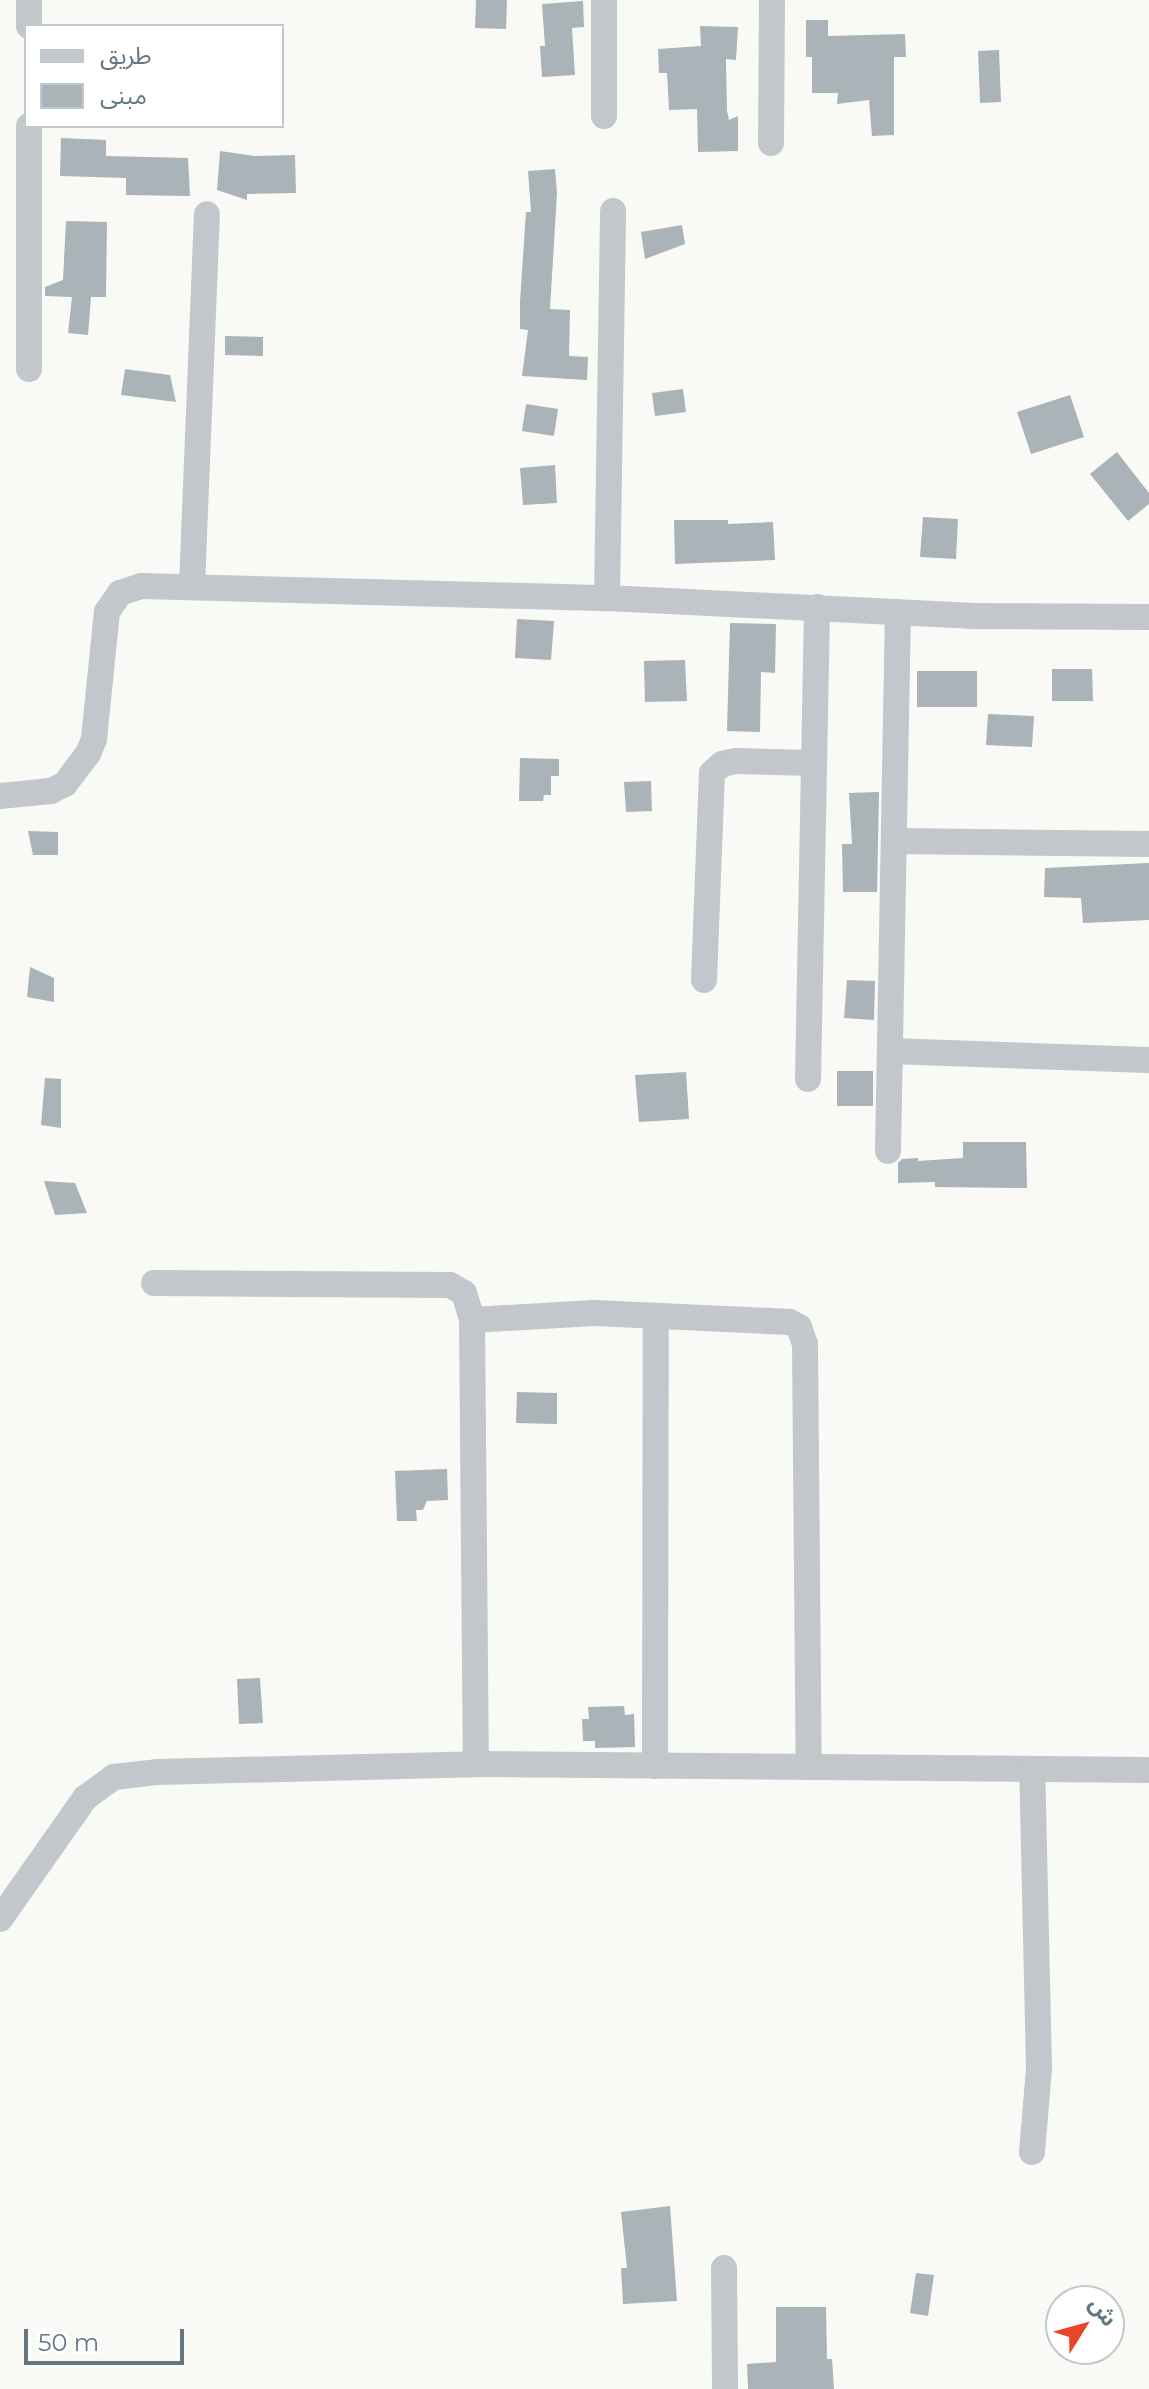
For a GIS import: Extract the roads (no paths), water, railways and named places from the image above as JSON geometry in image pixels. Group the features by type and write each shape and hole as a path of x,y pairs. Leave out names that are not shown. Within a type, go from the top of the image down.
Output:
{"street":[{"path":"29,0 29,24"},
{"path":"604,0 604,116"},
{"path":"771,143 772,0"},
{"path":"29,128 29,369"},
{"path":"607,598 613,211"},
{"path":"192,586 207,214"},
{"path":"0,796 51,791 65,784 88,754 94,739 107,612 120,593 141,586 607,598 898,612 1149,617"},
{"path":"808,1079 817,607"},
{"path":"888,1151 898,612"},
{"path":"704,980 712,773 722,764 736,761 813,763"},
{"path":"894,841 1149,844"},
{"path":"890,1051 1149,1060"},
{"path":"154,1283 450,1285 464,1293 472,1320 476,1764"},
{"path":"472,1320 566,1312 790,1322 805,1336 809,1767"},
{"path":"655,1766 656,1316"},
{"path":"0,1919 85,1798 114,1777 157,1772 476,1764 1149,1770"},
{"path":"1032,1770 1039,2069 1032,2152"},
{"path":"724,2268 725,2389"}]}
